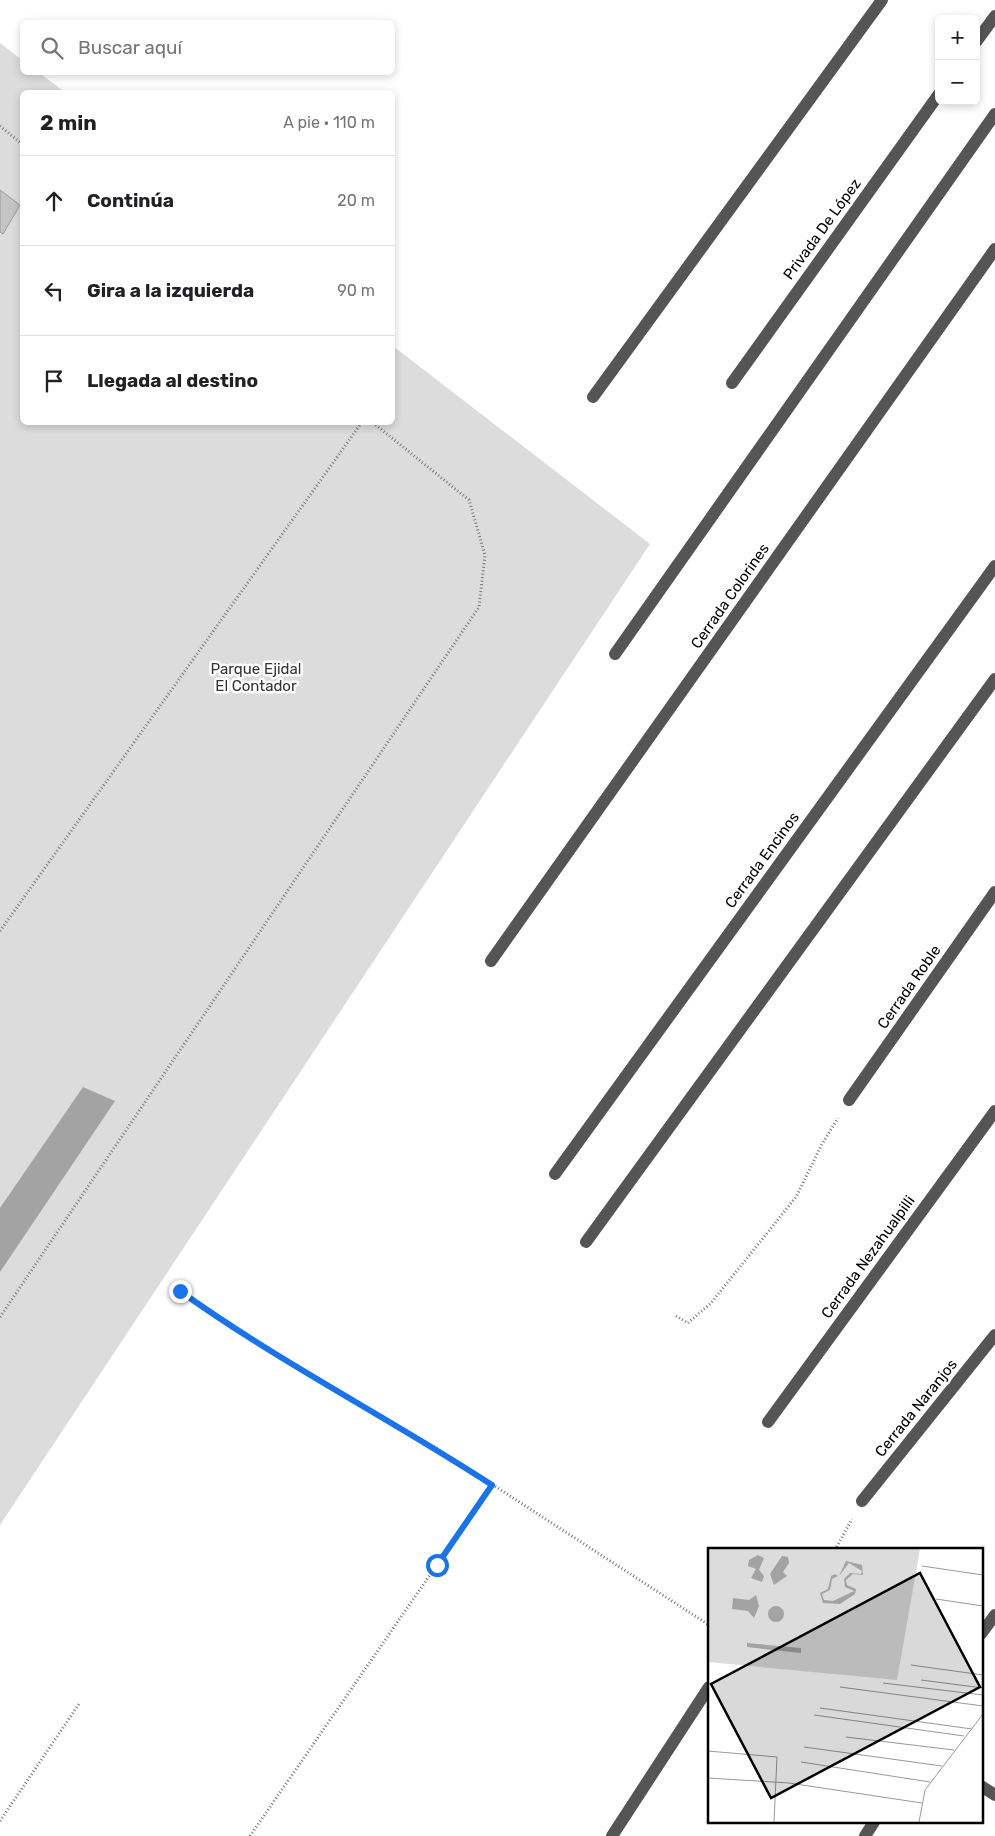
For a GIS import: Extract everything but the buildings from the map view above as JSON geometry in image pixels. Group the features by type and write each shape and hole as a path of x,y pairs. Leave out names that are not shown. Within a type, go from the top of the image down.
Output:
{"street":[{"path":"592,397 882,0"},
{"path":"980,37 995,16"},
{"name":"Privada De López","path":"732,383 935,100"},
{"path":"615,654 995,114"},
{"name":"Cerrada Colorines","path":"491,961 995,249"},
{"name":"Cerrada Encinos","path":"555,1174 995,566"},
{"path":"586,1242 995,679"},
{"name":"Cerrada Roble","path":"849,1100 995,892"},
{"name":"Cerrada Nezahualpilli","path":"768,1422 995,1111"},
{"name":"Cerrada Naranjos","path":"862,1501 995,1335"},
{"path":"982,1633 995,1615"},
{"path":"612,1836 708,1689"},
{"path":"982,1787 995,1795"},
{"path":"865,1836 873,1824"}],"path":[{"path":"0,126 20,142"},
{"path":"0,931 360,425"},
{"path":"0,1317 479,607 485,555 469,500 376,425"},
{"path":"676,1316 688,1323 711,1303 747,1260 796,1197 822,1144 849,1100"},
{"path":"180,1291 232,1328 386,1418 708,1624"},
{"path":"250,1836 492,1485"},
{"path":"836,1548 862,1501"},
{"path":"0,1822 80,1704"}],"green space":[{"name":"Parque Ejidal El Contador","path":"0,43 20,58 20,75 42,75 62,90 20,90 20,425 395,425 395,348 650,544 0,1525"}],"shaded area":[{"path":"83,1087 115,1101 0,1272 0,1208"}],"route":[{"path":"180,1291 232,1328 436,1448 492,1485 437,1565"}]}
